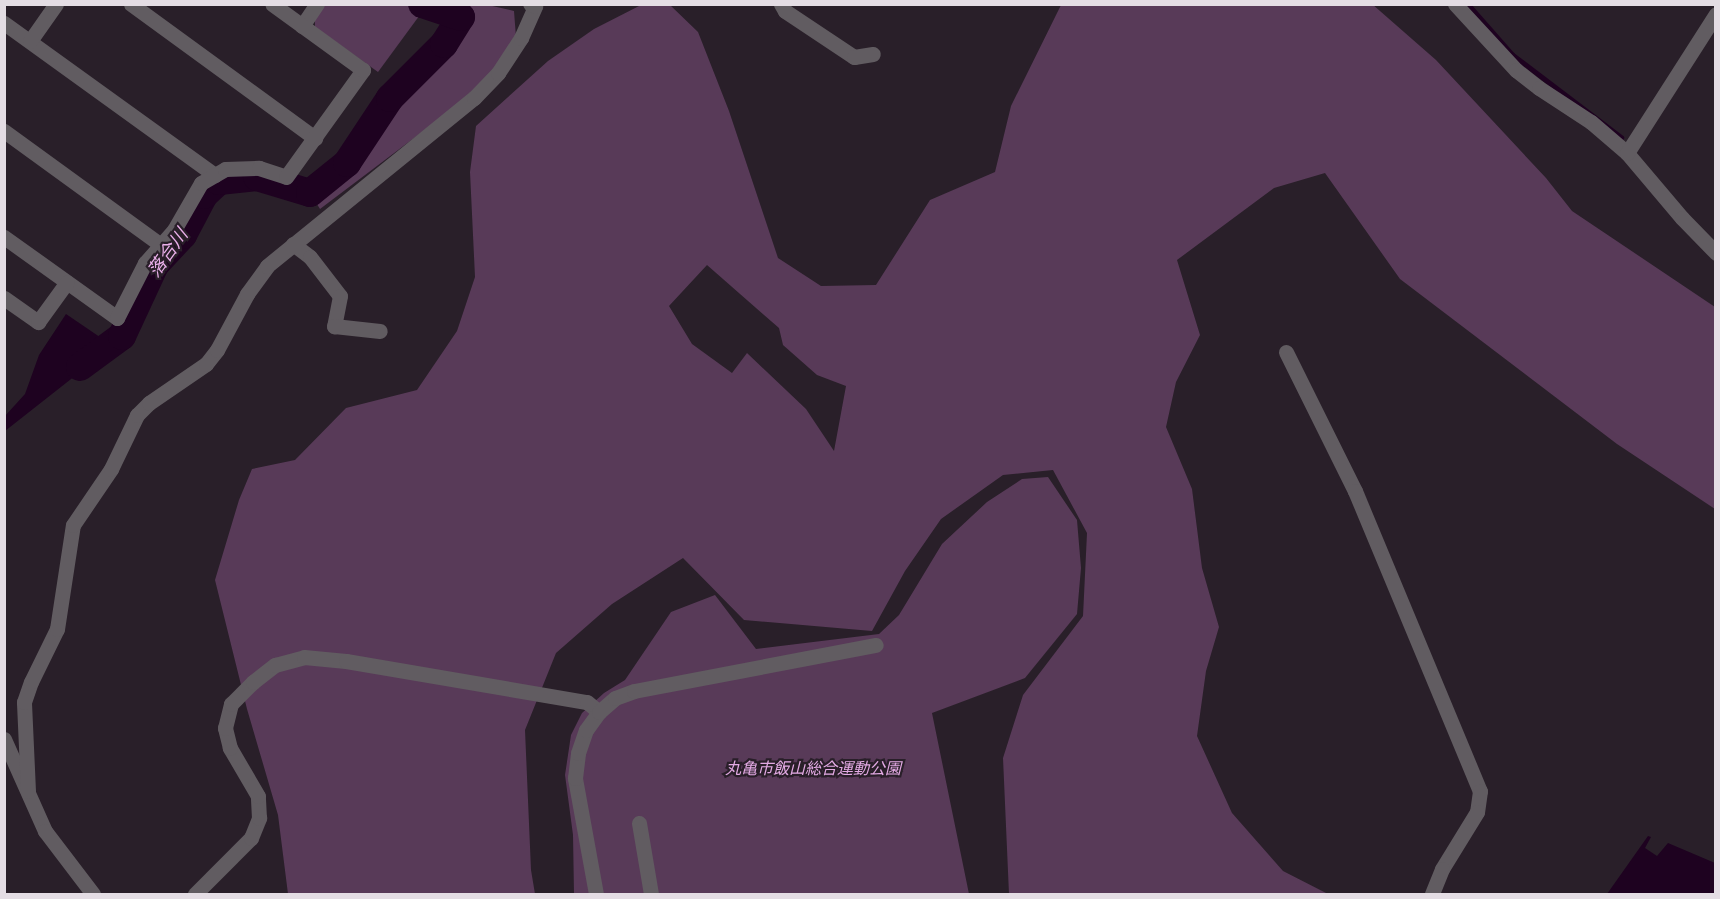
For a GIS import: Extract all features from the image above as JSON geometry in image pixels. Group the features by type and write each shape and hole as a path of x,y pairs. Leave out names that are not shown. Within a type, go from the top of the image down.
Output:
{"street":[{"path":"30,41 56,4"},
{"path":"130,4 315,138"},
{"path":"4,237 117,318 145,263 174,230 201,183 225,169 259,168 286,177 363,70 272,4"},
{"path":"302,26 317,4"},
{"path":"781,4 785,11 855,57 873,54"},
{"path":"1455,4 1516,70 1590,122 1627,153 1682,218 1716,253"},
{"path":"28,791 24,702 57,628 73,525 111,469 137,415 148,403 206,364 267,266 474,98 511,57 537,5"},
{"path":"1627,153 1716,14"},
{"path":"4,23 215,175"},
{"path":"4,131 161,244"},
{"path":"293,244 310,257 340,296 334,326 380,331"},
{"path":"4,298 38,322 67,282"},
{"path":"1286,352 1355,491 1480,791 1477,812 1442,869 1432,894"},
{"path":"596,894 575,778 578,753 586,730 599,712 615,698 634,691 876,645"},
{"path":"195,894 251,838 259,818 258,796 230,748 225,728 231,704 253,682 275,665 304,657 346,661 587,702 599,712"},
{"path":"4,739 45,831 93,894"},
{"path":"639,823 651,894"}],"green space":[{"path":"415,4 425,8 378,72 315,27 315,18 325,5"},
{"path":"1372,4 1436,60 1546,178 1572,211 1715,307 1715,509 1617,444 1400,279 1325,173 1274,188 1177,260 1200,335 1176,382 1166,427 1192,489 1202,568 1219,627 1206,671 1197,736 1232,813 1283,871 1328,894 1009,894 1003,758 1023,695 1083,616 1087,533 1053,470 1003,475 941,519 905,571 872,631 744,620 683,558 612,604 556,653 525,730 531,870 535,894 288,894 278,815 247,709 215,580 239,500 252,469 295,460 346,408 417,390 457,331 475,277 470,172 476,126 548,61 594,29 641,5 670,5 698,32 729,111 778,258 821,286 876,285 930,200 995,172 1011,106 1061,5","holes":["707,265 779,328 783,345 817,375 846,386 834,451 806,409 747,353 732,373 692,344 669,306"]},
{"path":"435,5 488,5 514,11 516,37 504,57 471,95 320,209 312,196 349,167 396,97 447,44 467,16"},
{"name":"丸亀市飯山総合運動公園","path":"1048,477 1077,520 1081,568 1077,614 1025,678 932,713 969,894 574,894 573,835 565,775 571,735 582,713 604,693 625,680 671,612 715,595 756,649 879,634 899,615 942,544 987,502 1022,479"}],"shaded area":[{"path":"66,314 113,346 5,431 5,416 25,394 39,355"},
{"path":"1648,836 1651,837 1645,848 1657,856 1668,843 1715,863 1715,894 1607,894"}],"waterway":[{"name":"落合川","path":"80,367 122,336 155,265 183,235 204,195 219,181 257,177 310,193 347,163 390,98 444,44 461,17 422,4"},
{"path":"1468,4 1513,55 1621,137"}]}
